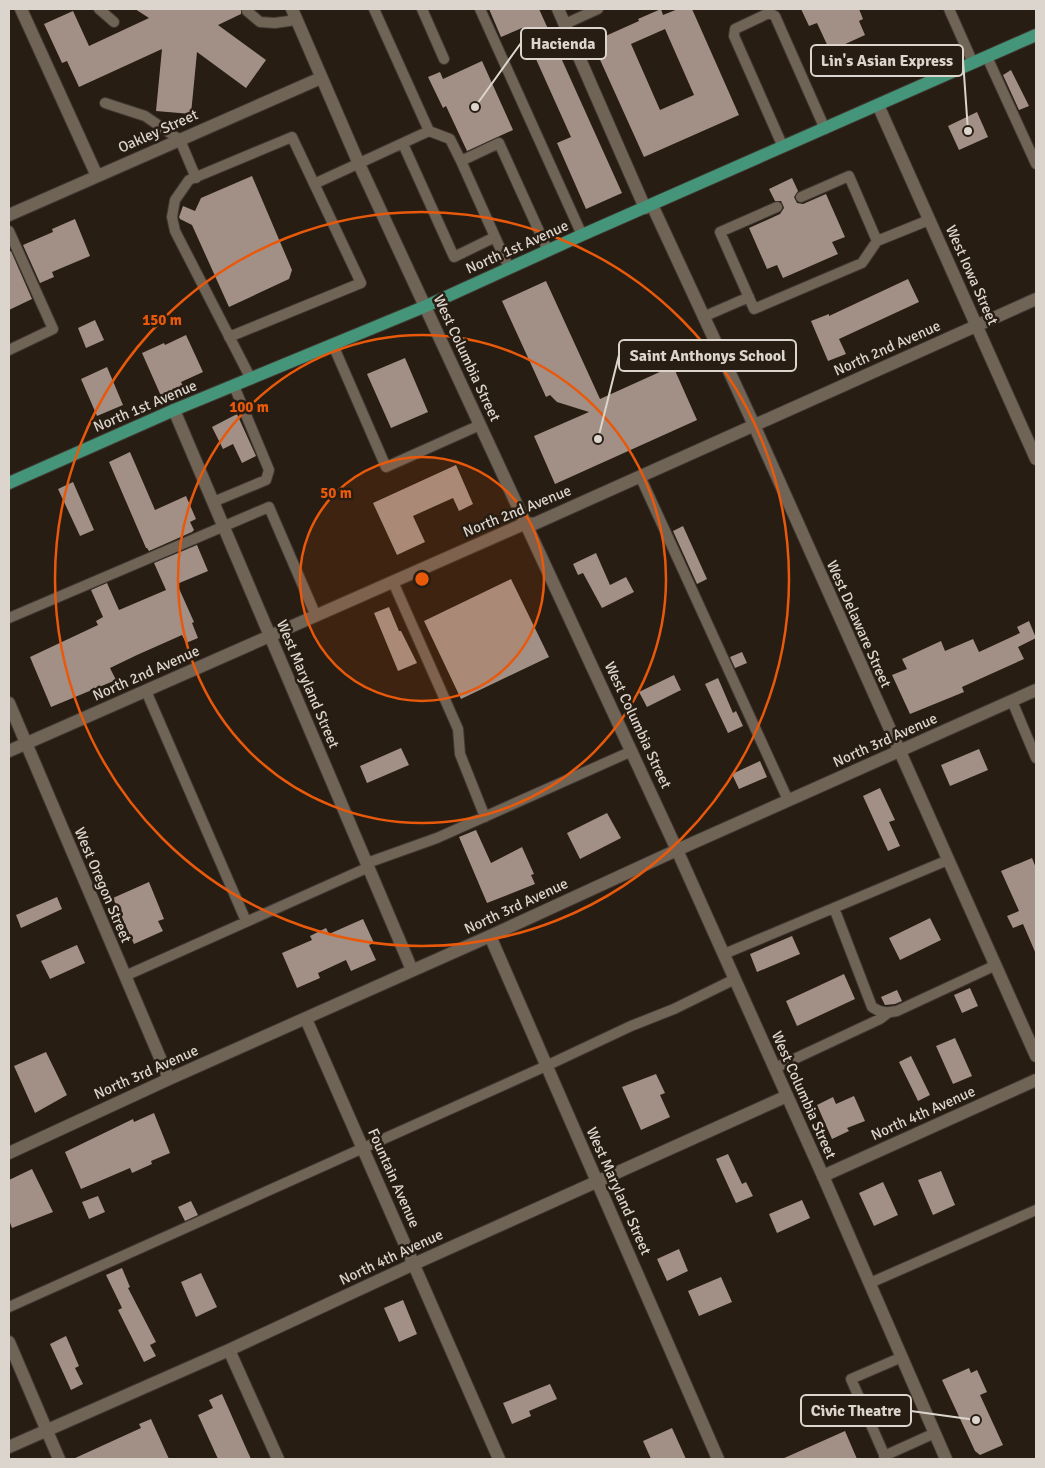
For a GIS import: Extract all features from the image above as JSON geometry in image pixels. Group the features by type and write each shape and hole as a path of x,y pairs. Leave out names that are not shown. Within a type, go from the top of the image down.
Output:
{"main road":[{"name":"North 1st Avenue","path":"9,483 174,410 426,306 582,235 1036,35"}],"street":[{"path":"21,9 97,176"},
{"name":"West Delaware Street","path":"558,9 648,207 754,425 1036,1056"},
{"name":"West Columbia Street","path":"294,14 359,164 632,751 724,954 870,1282 946,1459"},
{"name":"Oakley Street","path":"9,215 321,78"},
{"name":"West Iowa Street","path":"878,105 1036,458"},
{"name":"North 2nd Avenue","path":"9,751 526,523 534,524 1036,298"},
{"name":"West Maryland Street","path":"174,410 412,970"},
{"name":"North 3rd Avenue","path":"9,1153 169,1079 1036,690"},
{"name":"West Oregon Street","path":"9,703 169,1079"},
{"name":"West Maryland Street","path":"490,936 718,1459"},
{"name":"Fountain Avenue","path":"306,1019 499,1459"},
{"name":"North 4th Avenue","path":"823,1176 1036,1080"},
{"name":"North 4th Avenue","path":"9,1447 229,1350 414,1264 787,1096"},
{"path":"9,1342 59,1459"},
{"path":"229,1350 278,1459"}],"lane":[{"path":"99,9 114,22"},
{"path":"374,9 430,131 450,139 509,268"},
{"path":"422,9 444,59"},
{"path":"480,9 582,235"},
{"path":"565,24 598,9"},
{"path":"949,9 973,63"},
{"path":"247,11 260,22 275,23 294,14"},
{"path":"783,147 734,36 735,29 769,13 775,16 825,129"},
{"path":"987,57 1036,164"},
{"path":"105,103 145,116 180,140 196,178"},
{"path":"314,184 430,131"},
{"path":"229,337 361,282 292,137 190,180 175,200 172,217 175,231 229,337 251,379"},
{"path":"461,161 500,143 548,251"},
{"path":"402,144 454,256 495,238"},
{"path":"801,197 849,176 877,241"},
{"path":"777,207 720,232 754,309 862,263 877,241 929,220"},
{"path":"9,230 53,329 9,350"},
{"path":"703,317 749,297"},
{"path":"333,345 386,467 480,425"},
{"path":"214,502 266,480 269,470 234,386"},
{"path":"640,476 788,800"},
{"path":"9,618 269,507 316,616"},
{"path":"393,582 458,730 460,754 485,817"},
{"path":"146,691 246,921"},
{"path":"1012,701 1036,758"},
{"path":"125,976 368,865 437,838 632,751"},
{"path":"724,954 948,860"},
{"path":"834,908 872,1007 880,1012 897,1011 996,966"},
{"path":"9,1306 363,1149 631,1026 674,1009 735,979"},
{"path":"775,1068 880,1019 888,1013"},
{"path":"870,1282 1036,1210"},
{"path":"902,1357 851,1379 885,1458 935,1433"}],"building":[{"path":"135,9 241,9 241,14 218,25 266,60 246,88 197,52 191,114 156,111 162,49 79,87 67,61 62,63 44,24 73,11 89,46 149,18"},
{"path":"489,9 539,9 622,193 586,209 557,143 571,137 522,28 501,37"},
{"path":"661,9 663,15 678,9 692,9 739,115 644,157 592,42 639,21 638,19","holes":["665,29 694,95 660,110 631,44"]},
{"path":"801,9 859,9 863,19 859,21 865,35 830,51 817,23 809,26"},
{"path":"482,61 513,130 467,151 446,106 443,108 428,77 440,72 443,79"},
{"path":"1011,70 1029,106 1019,110 1003,75"},
{"path":"977,112 988,137 959,150 948,126"},
{"path":"252,176 292,270 289,279 229,307 192,225 179,217 183,206 195,211 201,198"},
{"path":"792,178 798,191 794,197 797,203 803,204 826,194 845,237 832,242 838,254 783,278 777,265 767,269 749,228 780,214 784,208 783,205 781,201 775,201 769,189"},
{"path":"75,219 90,256 52,272 54,277 40,283 23,245 53,232 52,229"},
{"path":"11,251 32,299 9,310 9,252"},
{"path":"908,279 919,302 839,339 846,354 828,361 811,321 829,314 829,316"},
{"path":"546,281 600,399 673,366 697,420 555,484 534,436 589,412 557,402 550,395 546,397 502,301"},
{"path":"95,320 104,340 86,348 78,328"},
{"path":"186,335 203,372 181,382 183,386 161,396 142,353"},
{"path":"405,358 428,412 391,428 367,374"},
{"path":"107,367 123,405 97,416 81,379"},
{"path":"237,414 256,456 242,463 233,444 223,449 212,427"},
{"path":"130,452 155,510 186,496 196,519 190,522 194,530 192,532 149,551 146,548 109,462"},
{"path":"456,465 473,504 459,511 453,498 413,516 425,542 397,555 373,503"},
{"path":"73,482 94,530 80,536 58,489"},
{"path":"683,526 707,579 697,584 673,531"},
{"path":"197,545 208,571 177,584 194,622 192,623 198,638 186,643 182,635 137,655 110,668 116,680 51,707 30,657 98,625 96,621 103,617 91,590 107,583 119,610 166,590 154,563"},
{"path":"596,553 610,585 626,577 634,592 602,608 583,573 578,575 573,564"},
{"path":"511,579 549,657 461,699 424,621"},
{"path":"389,607 399,631 401,631 417,663 398,671 374,613"},
{"path":"1029,621 1036,638 1018,647 1024,659 962,687 964,692 910,714 892,675 907,669 902,659 941,641 945,651 973,639 979,652 1020,633 1017,627"},
{"path":"742,652 747,663 735,668 730,657"},
{"path":"674,675 681,690 647,707 639,692"},
{"path":"718,678 733,713 736,711 743,726 728,733 705,684"},
{"path":"401,748 409,765 367,783 360,766"},
{"path":"979,749 988,770 950,786 941,765"},
{"path":"760,761 767,777 739,789 732,774"},
{"path":"880,788 895,820 889,822 900,846 888,851 863,796"},
{"path":"607,813 621,838 580,859 567,833"},
{"path":"476,830 491,863 522,847 534,874 531,875 535,884 487,903 459,837"},
{"path":"1032,858 1036,868 1036,954 1023,924 1013,928 1007,916 1019,911 1001,871"},
{"path":"149,882 164,919 158,921 163,931 134,944 113,898"},
{"path":"57,897 62,909 21,928 16,915"},
{"path":"930,918 941,940 900,960 889,938"},
{"path":"363,919 374,943 369,945 376,960 351,971 346,960 318,973 320,978 297,988 282,953 312,940 310,936 326,928 329,934"},
{"path":"792,936 800,954 757,972 750,954"},
{"path":"77,945 85,963 50,979 41,961"},
{"path":"844,974 855,999 797,1026 786,1001"},
{"path":"970,988 978,1006 962,1013 954,995"},
{"path":"897,990 902,1001 885,1005 881,997"},
{"path":"955,1038 972,1076 953,1084 936,1046"},
{"path":"46,1052 67,1095 35,1113 14,1066"},
{"path":"911,1056 930,1095 918,1101 899,1062"},
{"path":"656,1074 665,1093 660,1095 670,1117 641,1130 622,1087"},
{"path":"854,1096 865,1121 847,1128 849,1131 832,1139 817,1105 833,1097 836,1104"},
{"path":"154,1113 170,1153 151,1161 152,1164 132,1173 130,1168 81,1189 65,1152 133,1119 134,1122"},
{"path":"728,1154 742,1184 746,1182 753,1196 736,1203 716,1159"},
{"path":"32,1169 53,1212 12,1228 9,1220 9,1180"},
{"path":"941,1171 955,1205 933,1215 918,1180"},
{"path":"883,1182 898,1215 874,1226 859,1193"},
{"path":"98,1196 105,1212 89,1219 82,1202"},
{"path":"802,1200 810,1218 777,1233 769,1214"},
{"path":"191,1201 198,1215 185,1221 178,1207"},
{"path":"679,1249 688,1271 667,1281 657,1259"},
{"path":"122,1268 130,1287 128,1288 156,1342 150,1345 156,1356 144,1362 118,1310 122,1308 106,1275"},
{"path":"201,1273 217,1307 196,1317 181,1282"},
{"path":"721,1277 732,1302 699,1316 688,1291"},
{"path":"403,1300 417,1334 399,1342 384,1308"},
{"path":"66,1336 79,1366 75,1368 83,1384 71,1390 50,1344"},
{"path":"969,1368 971,1373 977,1370 987,1392 980,1395 1003,1445 980,1455 975,1451 942,1380"},
{"path":"550,1384 557,1399 529,1411 531,1416 512,1424 503,1403"},
{"path":"222,1394 251,1459 218,1459 198,1415 213,1408 209,1400"},
{"path":"151,1419 169,1459 73,1459 141,1428 139,1424"},
{"path":"672,1428 686,1459 651,1459 643,1441"},
{"path":"845,1431 857,1459 782,1459"}],"place":[{"name":"Hacienda","path":"475,107"},
{"name":"Lin's Asian Express","path":"968,131"},
{"name":"Saint Anthonys School","path":"598,439"},
{"name":"Civic Theatre","path":"976,1420"}]}
